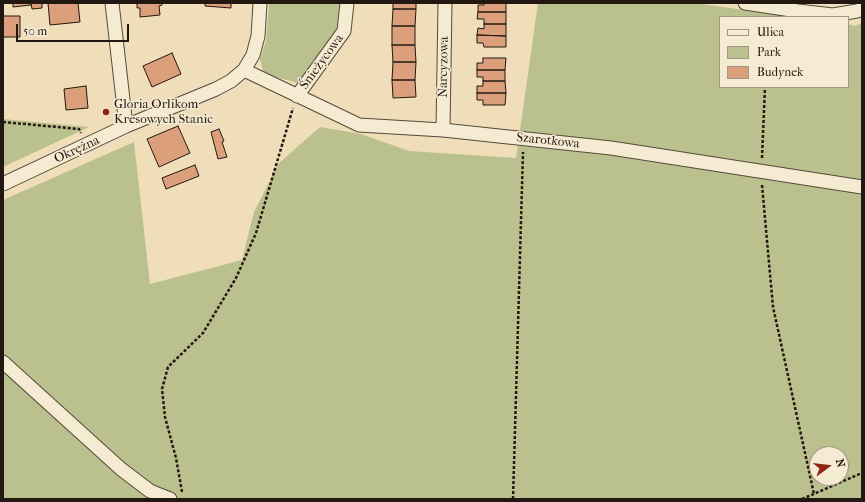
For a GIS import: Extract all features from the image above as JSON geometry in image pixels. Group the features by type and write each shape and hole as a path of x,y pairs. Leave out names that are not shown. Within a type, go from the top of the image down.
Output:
{"street":[{"path":"112,3 126,126"},
{"path":"244,70 253,55 258,36 260,3"},
{"name":"Śnieżycowa","path":"297,96 344,31 347,3"},
{"name":"Narcyzowa","path":"443,130 445,3"},
{"path":"745,3 833,15 862,9"},
{"name":"Okrężna","path":"3,184 126,126 216,89 231,81 244,70"},
{"name":"Szarotkowa","path":"244,70 359,125 443,130 610,148 862,187"},
{"path":"3,362 121,469 150,491 170,499"}],"path":[{"path":"765,88 761,171 773,307 814,494"},
{"path":"184,499 176,458 165,417 162,389 168,367 203,333 236,278 256,233 297,96"},
{"path":"3,122 79,129 87,145"},
{"path":"513,499 523,139"},
{"path":"802,499 862,473"}],"green space":[{"path":"269,3 340,3 341,22 322,53 298,83 264,74 260,59 266,41"},
{"path":"538,3 695,3 788,16 719,16 719,88 849,88 849,24 855,26 862,23 862,499 3,499 3,200 134,142 150,284 242,260 254,212 279,163 320,127 361,134 409,151 516,158"},
{"path":"3,119 89,127 3,167"}],"building":[{"path":"13,3 31,3 31,5 13,7"},
{"path":"31,3 42,3 42,8 32,9"},
{"path":"48,3 78,3 80,22 50,25"},
{"path":"137,3 162,3 162,5 159,6 160,15 140,17 140,8 137,8"},
{"path":"205,3 231,3 231,8 205,6"},
{"path":"393,3 416,3 416,9 393,9"},
{"path":"484,3 506,3 506,12 478,12 478,5 484,5"},
{"path":"393,9 416,9 415,26 392,26"},
{"path":"478,12 506,12 506,24 484,24 484,19 477,19"},
{"path":"3,16 20,16 20,37 3,37"},
{"path":"484,24 506,24 506,36 477,35 478,28 484,29"},
{"path":"392,26 415,26 415,45 392,45"},
{"path":"477,35 506,36 506,47 484,47 483,43 477,43"},
{"path":"392,45 415,45 416,62 393,62"},
{"path":"172,53 181,74 152,87 143,66"},
{"path":"483,58 506,58 505,70 477,70 477,63 483,63"},
{"path":"393,62 416,62 415,80 392,80"},
{"path":"477,70 505,70 505,81 483,81 483,77 477,77"},
{"path":"392,80 415,80 416,97 393,98"},
{"path":"483,81 505,81 506,93 477,93 477,86 483,86"},
{"path":"86,86 88,108 66,110 64,89"},
{"path":"477,93 506,93 505,105 483,105 483,100 477,100"},
{"path":"178,126 190,153 159,167 147,139"},
{"path":"219,129 224,141 222,142 227,157 218,159 211,132"},
{"path":"195,165 199,176 166,189 162,178"}],"place":[{"name":"Gloria Orlikom Kresowych Stanic","path":"106,112"}]}
